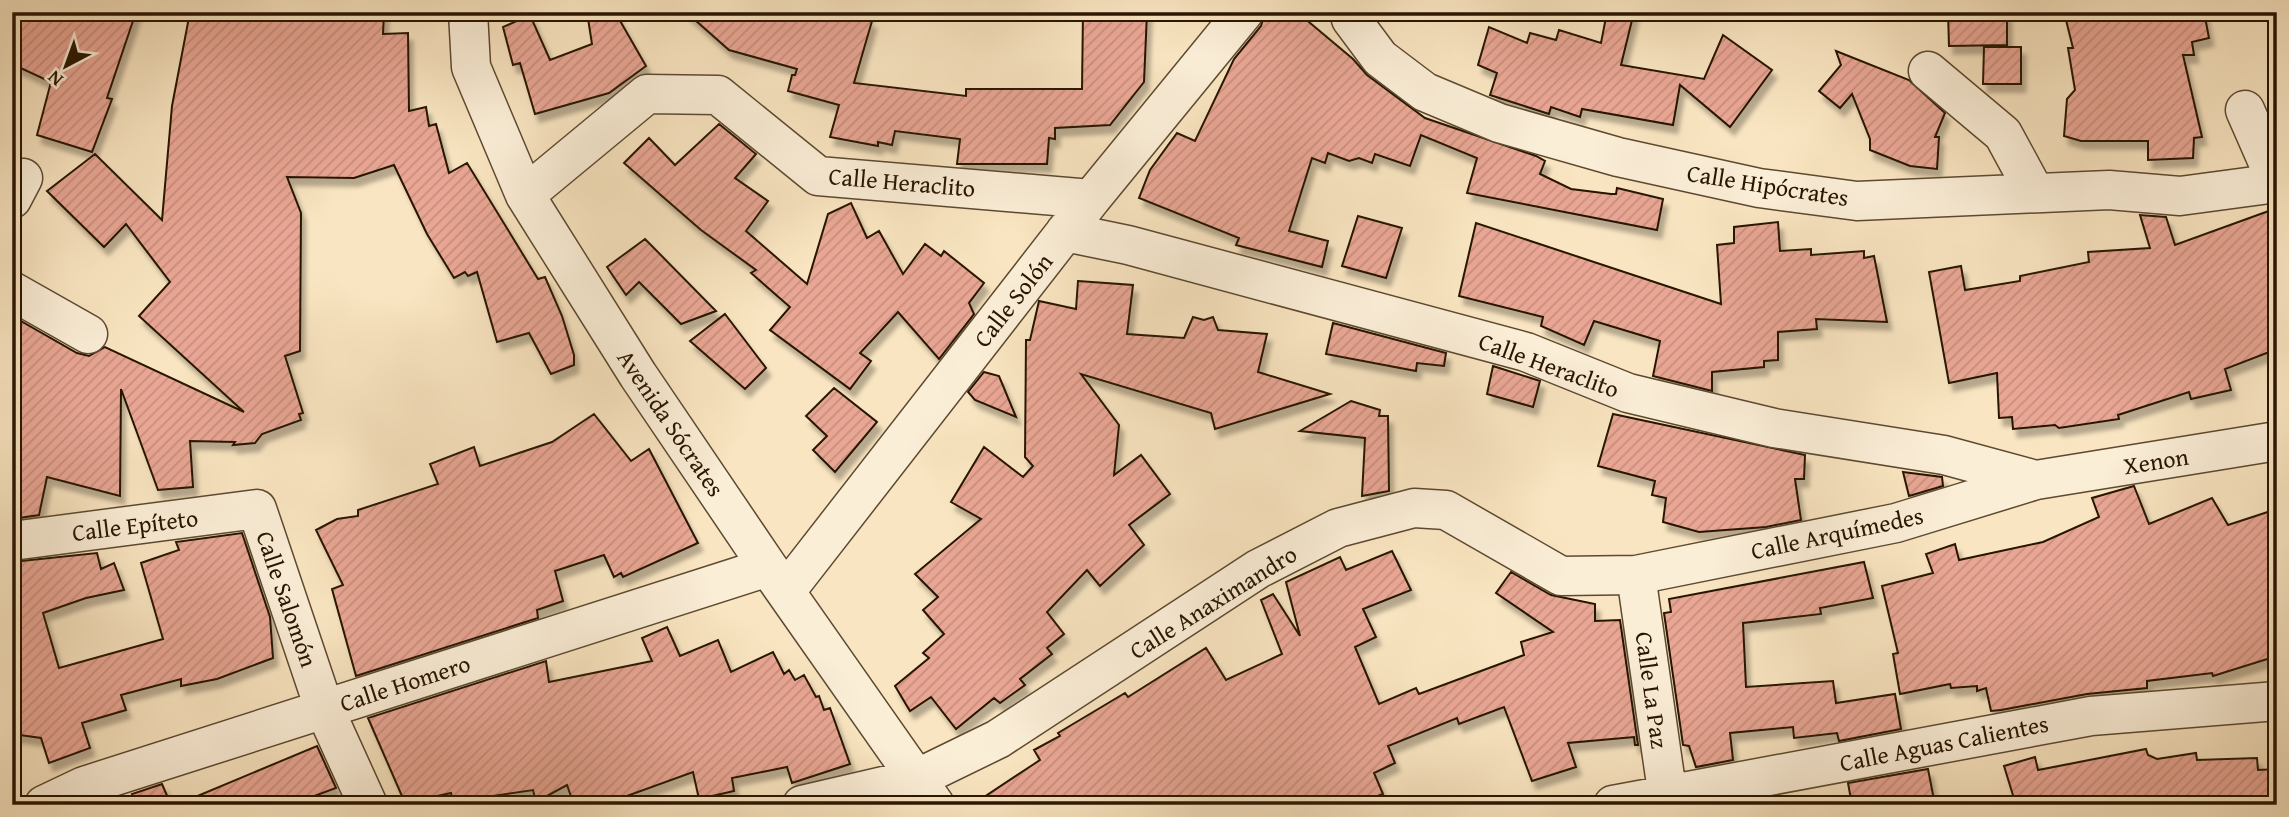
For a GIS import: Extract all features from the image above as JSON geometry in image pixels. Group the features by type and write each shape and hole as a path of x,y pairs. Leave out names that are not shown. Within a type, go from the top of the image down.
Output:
{"street":[{"name":"Avenida Sócrates","path":"468,12 471,67 525,195 638,374 777,579 927,792"},
{"name":"Calle Solón","path":"777,579 1065,233 1244,12"},
{"name":"Calle Hipócrates","path":"1349,12 1351,19 1380,58 1425,92 1499,123 1618,157 1759,188 1857,201 1955,194 2109,190 2180,196 2277,183"},
{"path":"1928,71 2003,134 2035,193"},
{"name":"Calle Heraclito","path":"525,195 647,94 718,96 818,176 1091,199"},
{"path":"2245,110 2277,183"},
{"name":"Calle Heraclito","path":"1065,233 1128,245 1526,352 1628,393 1774,428 1944,456 2036,480"},
{"path":"12,291 88,334"},
{"name":"Xenon","path":"2036,480 2277,441"},
{"name":"Calle Arquímedes","path":"1636,575 1896,523 2036,480"},
{"name":"Calle Anaximandro","path":"802,805 927,792 998,739 1258,569 1338,528 1414,508 1446,510 1561,576 1636,575"},
{"name":"Calle Epíteto","path":"12,541 257,509"},
{"name":"Calle Salomón","path":"257,509 324,708 368,805"},
{"name":"Calle La Paz","path":"1636,575 1668,799"},
{"name":"Calle Homero","path":"44,805 84,786 324,708 777,579"},
{"name":"Calle Aguas Calientes","path":"1613,805 1668,799 2091,716 2277,701"}],"building":[{"path":"12,12 136,12 107,98 112,99 92,152 37,135 51,82 12,64"},
{"path":"190,12 384,12 383,34 408,33 409,111 426,107 429,126 436,124 449,173 467,163 538,279 545,277 562,316 574,355 574,365 551,374 529,333 497,342 477,272 468,276 465,272 454,278 427,234 394,165 354,178 287,177 301,213 300,351 285,356 303,413 299,414 301,420 262,434 255,443 233,445 235,442 190,441 193,487 158,490 121,389 120,496 47,477 39,515 12,519 12,316 77,353 89,356 105,347 244,412 139,316 170,282 126,224 104,247 47,191 95,154 162,220 172,106"},
{"path":"587,12 615,12 646,66 609,93 535,114 520,63 513,65 503,27 530,15 550,60 592,44"},
{"path":"686,12 868,12 866,19 872,21 854,83 966,96 966,89 1082,89 1083,12 1147,12 1144,82 1110,125 1055,128 1055,139 1049,138 1047,164 957,164 960,139 895,131 892,145 878,142 878,146 830,137 839,105 788,91 792,75 795,75 797,69 729,50"},
{"path":"1265,12 1297,12 1353,59 1367,75 1425,118 1536,156 1545,161 1540,174 1571,189 1616,194 1617,188 1663,199 1657,230 1467,193 1477,158 1421,135 1410,166 1375,154 1372,163 1359,158 1349,161 1328,153 1325,163 1312,158 1289,231 1328,241 1322,267 1236,245 1239,238 1139,198 1150,170 1177,133 1195,141 1234,59 1261,26"},
{"path":"1607,12 1634,12 1621,65 1704,79 1723,35 1772,70 1730,127 1680,85 1673,125 1582,109 1580,117 1551,107 1549,114 1490,95 1497,73 1478,65 1489,27 1527,43 1530,33 1556,40 1559,30 1601,43"},
{"path":"1948,12 2007,12 2007,45 1949,46"},
{"path":"2064,12 2204,12 2209,38 2192,42 2194,55 2183,55 2202,137 2194,138 2193,158 2148,160 2148,141 2081,141 2064,136 2067,99 2075,90 2068,48 2073,48"},
{"path":"1984,47 2021,47 2021,84 1983,84"},
{"path":"1836,51 1909,80 1945,113 1935,137 1939,137 1937,169 1910,166 1870,150 1870,139 1852,94 1840,108 1819,91 1841,65"},
{"path":"719,124 756,154 735,178 768,201 746,231 807,284 828,214 851,203 867,238 879,231 903,274 925,244 941,256 944,251 984,283 969,303 974,314 939,359 898,312 860,353 871,361 850,389 770,330 790,307 751,273 756,270 701,230 624,163 649,138 675,165"},
{"path":"2277,208 2277,349 2225,369 2231,390 2191,399 2189,392 2118,415 2119,419 2059,428 2055,425 2013,429 2012,417 1999,418 1997,373 1949,383 1929,272 1961,266 1965,290 2020,281 2020,276 2089,262 2088,252 2150,248 2140,215 2166,217 2175,245"},
{"path":"1358,216 1402,228 1386,278 1342,266"},
{"path":"1778,222 1780,251 1811,249 1811,255 1864,251 1864,258 1874,256 1887,322 1816,319 1817,329 1778,332 1778,360 1764,361 1764,367 1712,372 1712,391 1653,376 1660,341 1594,321 1584,345 1541,326 1543,317 1459,296 1476,223 1721,304 1717,245 1734,243 1734,227"},
{"path":"645,239 716,311 681,324 639,282 626,295 607,267"},
{"path":"1078,281 1133,285 1127,334 1184,338 1193,317 1204,320 1213,317 1218,330 1267,334 1258,372 1330,394 1215,429 1211,413 1081,374 1119,425 1114,475 1141,455 1170,494 1129,525 1144,545 1100,586 1087,570 1047,612 1064,634 1047,648 1052,654 1020,679 1025,685 1000,703 994,698 956,729 931,697 910,711 895,686 929,658 923,653 944,634 923,610 938,597 915,574 981,519 951,502 984,447 1023,477 1033,466 1025,457 1026,340 1030,340 1039,301 1076,309"},
{"path":"725,314 766,368 745,389 690,341"},
{"path":"1333,323 1446,353 1444,366 1417,363 1416,371 1326,354"},
{"path":"1493,366 1540,381 1533,407 1487,394"},
{"path":"984,372 999,376 1016,417 975,400 968,392"},
{"path":"834,388 877,422 835,472 813,450 827,436 806,416"},
{"path":"1351,401 1380,410 1379,416 1388,416 1389,491 1362,496 1365,438 1300,431"},
{"path":"594,414 631,461 649,449 698,543 623,577 621,573 614,577 604,555 555,571 563,601 537,610 538,618 356,676 332,589 343,585 316,530 337,519 358,516 358,510 438,484 430,464 474,447 480,466 552,442"},
{"path":"1613,414 1805,455 1804,479 1795,479 1801,520 1766,527 1699,532 1663,522 1666,498 1652,495 1655,481 1598,466"},
{"path":"1903,472 1942,477 1943,486 1909,496"},
{"path":"2134,486 2149,524 2212,498 2228,525 2277,509 2277,656 2213,676 2212,673 2147,681 2147,688 2087,694 2001,710 1991,711 1986,688 1977,691 1977,686 1951,688 1950,684 1900,694 1893,654 1898,653 1882,586 1933,573 1926,554 1955,544 1959,560 2043,542 2099,517 2092,498"},
{"path":"242,533 270,617 273,658 217,679 181,686 181,679 121,695 126,710 82,723 90,748 49,763 41,738 12,734 12,562 97,553 101,569 114,563 124,590 86,598 43,613 59,668 163,639 141,563 179,550 176,542"},
{"path":"1392,551 1411,590 1363,609 1376,637 1355,647 1379,704 1416,688 1419,694 1524,655 1521,642 1553,632 1496,593 1511,572 1551,595 1595,604 1595,621 1620,620 1638,745 1635,745 1634,737 1568,743 1576,767 1532,781 1504,707 1459,724 1457,718 1388,746 1395,763 1374,773 1383,794 1375,797 1378,805 972,805 1040,760 1034,750 1060,736 1058,733 1125,693 1128,697 1206,648 1226,680 1282,654 1261,600 1273,594 1300,636 1286,582 1340,557 1346,570"},
{"path":"1864,562 1873,598 1820,608 1821,614 1743,623 1746,687 1833,681 1836,703 1895,694 1901,729 1839,741 1837,733 1794,738 1793,727 1730,733 1733,760 1696,767 1689,746 1683,745 1664,613 1671,612 1669,599"},
{"path":"667,627 680,656 718,640 731,672 773,652 784,674 789,670 795,680 804,675 816,697 819,696 824,710 830,708 850,764 792,783 787,767 732,778 734,791 699,799 693,772 602,805 574,805 567,785 536,802 533,790 453,802 451,793 405,803 368,718 546,661 549,682 652,661 642,638"},
{"path":"317,746 336,788 290,805 176,805"},
{"path":"2146,749 2148,755 2157,759 2196,753 2197,760 2257,758 2258,770 2277,769 2277,795 2271,796 2273,805 2016,805 2004,766 2035,757 2038,770"},
{"path":"1928,769 1935,805 1852,805 1848,783"},
{"path":"162,784 171,805 137,805 132,794"}]}
